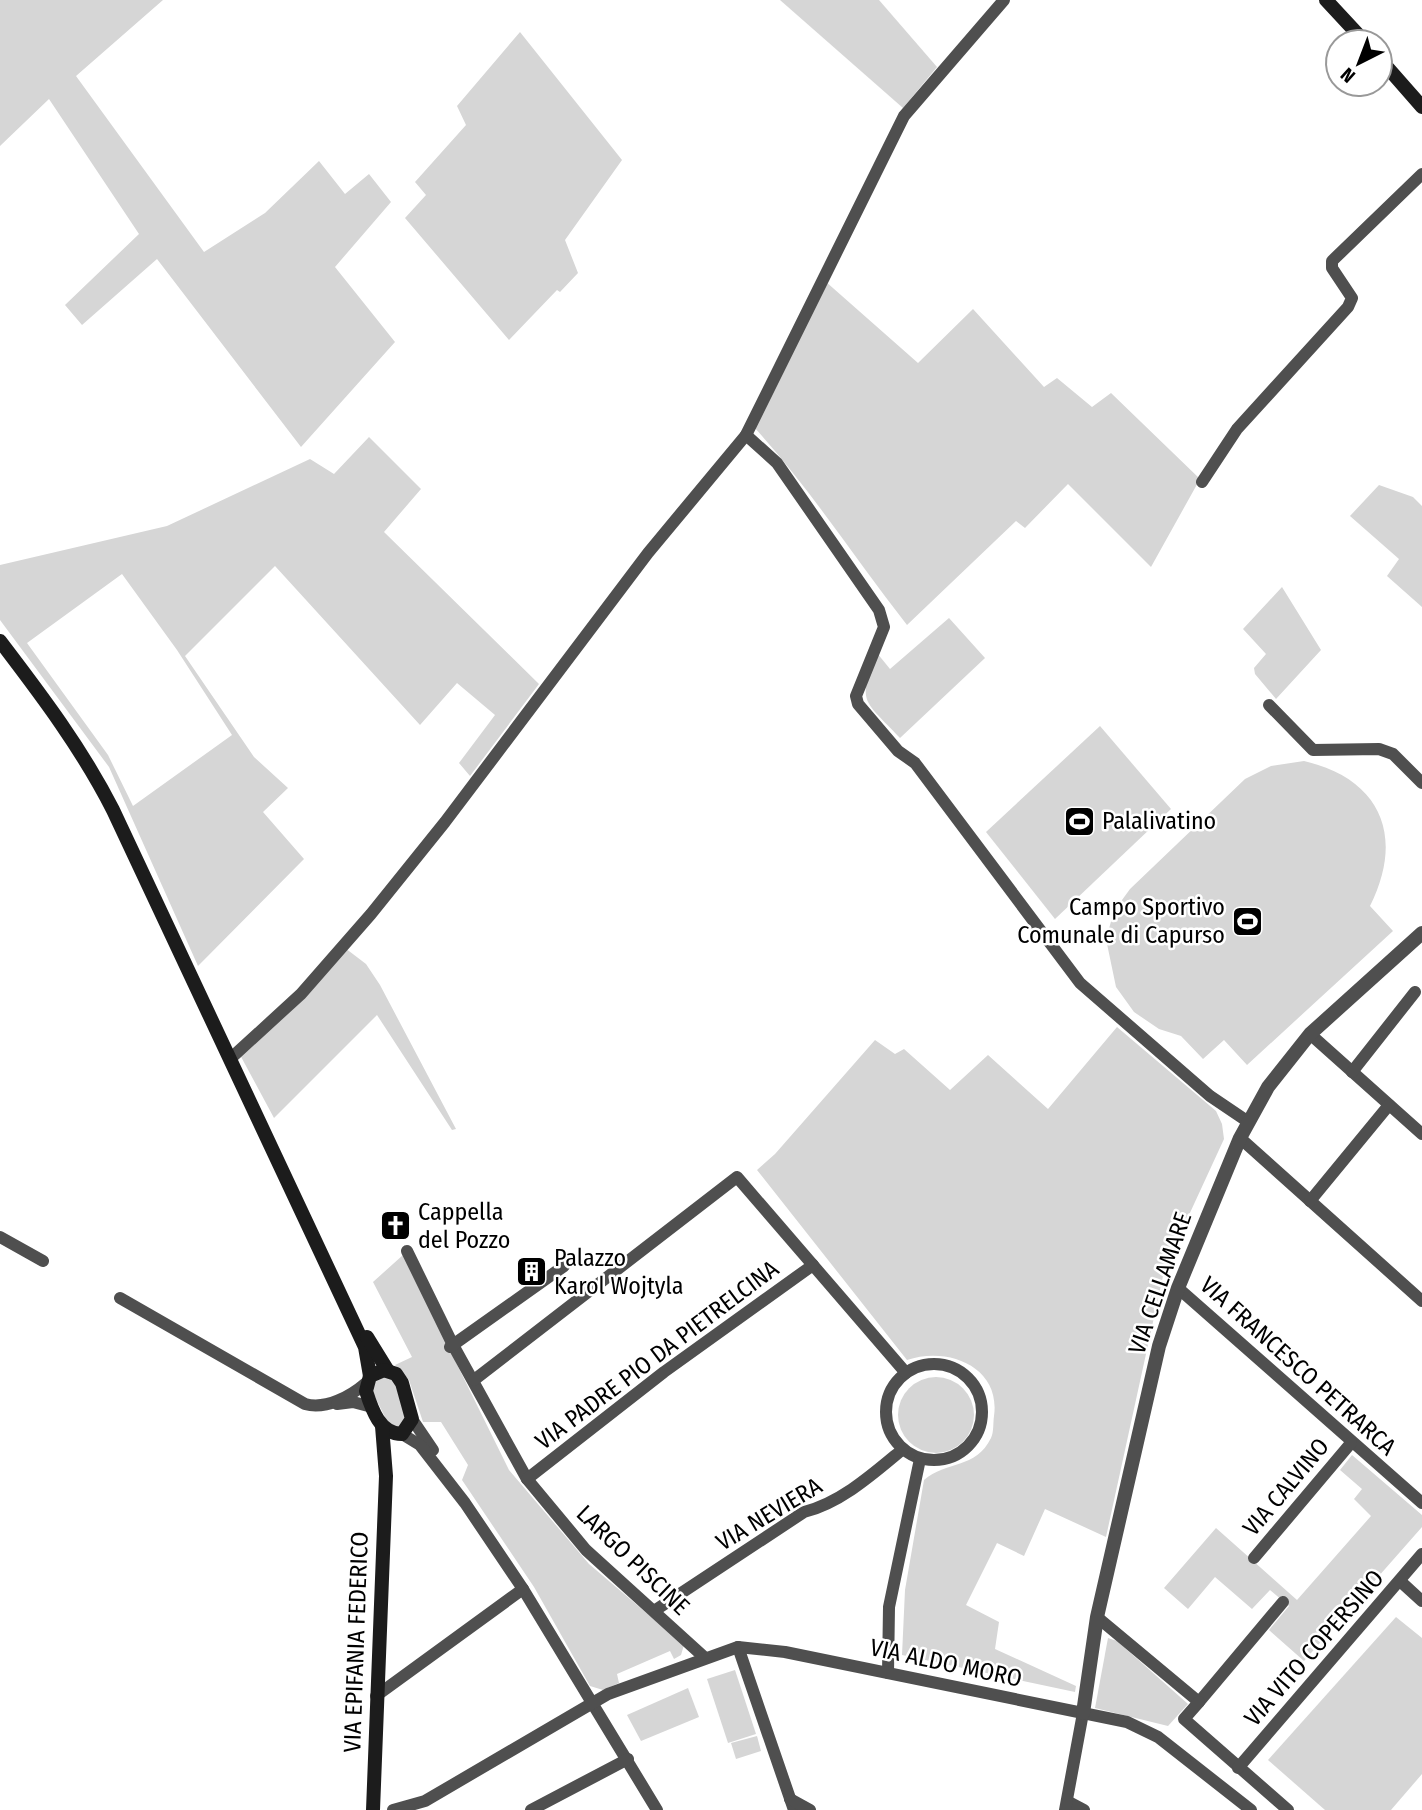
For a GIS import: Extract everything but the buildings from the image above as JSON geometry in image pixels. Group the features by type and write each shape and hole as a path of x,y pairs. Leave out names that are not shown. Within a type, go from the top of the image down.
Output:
{"main road":[{"path":"1326,0 1351,28"},
{"path":"1394,75 1421,105"},
{"path":"0,641 90,765 365,1348 368,1380 366,1391 372,1407 382,1426 401,1434"},
{"path":"333,1282 388,1371 396,1374 402,1383 412,1419"},
{"path":"368,1380 388,1371"},
{"name":"VIA EPIFANIA FEDERICO","path":"386,1476 392,1449 412,1419"},
{"name":"VIA EPIFANIA FEDERICO","path":"373,1810 386,1476 382,1426"}],"street":[{"path":"230,1059 301,993 370,914 445,822 648,553 746,435 904,116 1004,0"},
{"path":"1202,482 1237,429 1349,307 1352,298 1332,268 1332,261 1422,174"},
{"path":"746,435 777,463 879,610 884,627 856,696 858,704 898,751 915,764 1080,983 1210,1096 1247,1121"},
{"path":"1269,705 1313,750 1379,749 1393,754 1422,783"},
{"name":"VIA CELLAMARE","path":"1083,1713 1097,1617 1159,1346 1178,1287 1247,1121 1268,1087 1310,1034 1421,935"},
{"path":"1352,1072 1415,992"},
{"path":"1310,1034 1422,1135"},
{"path":"1310,1201 1389,1105"},
{"path":"1240,1138 1422,1300"},
{"name":"VIA PADRE PIO DA PIETRELCINA","path":"474,1380 737,1177 906,1373"},
{"path":"0,1237 43,1261"},
{"name":"LARGO PISCINE","path":"407,1251 452,1346 474,1380 527,1479 586,1550 704,1657"},
{"name":"VIA PADRE PIO DA PIETRELCINA","path":"527,1479 664,1372 813,1265"},
{"path":"452,1346 564,1266"},
{"name":"VIA FRANCESCO PETRARCA","path":"1178,1287 1351,1443 1422,1503"},
{"path":"120,1298 305,1404 314,1407 353,1402 372,1407"},
{"path":"937,1364 953,1368 967,1377 977,1389 982,1405 982,1421 976,1437 966,1449 952,1458 936,1461 920,1459 903,1449 887,1425 886,1410 892,1390 906,1373 921,1366 937,1364"},
{"path":"329,1404 356,1392 368,1380"},
{"path":"412,1419 523,1589 657,1810"},
{"path":"401,1434 420,1444 452,1484"},
{"name":"VIA CALVINO","path":"1254,1558 1351,1443"},
{"name":"VIA NEVIERA","path":"654,1611 804,1512 821,1508 877,1471 903,1449"},
{"path":"888,1673 889,1607 920,1459"},
{"name":"VIA VITO COPERSINO","path":"1238,1768 1422,1554"},
{"path":"1399,1581 1422,1601"},
{"path":"376,1696 523,1589"},
{"path":"1283,1602 1184,1719 1288,1810"},
{"path":"1097,1617 1199,1702"},
{"path":"738,1647 792,1805 810,1810"},
{"name":"VIA ALDO MORO","path":"393,1810 425,1801 592,1701 704,1657 738,1647 785,1651 1127,1722 1158,1737 1251,1810"},
{"path":"1083,1713 1066,1805 1084,1810"},
{"path":"531,1810 628,1759"}],"shaded area":[{"path":"0,0 163,0 76,76 204,252 265,213 319,161 345,194 369,174 391,202 335,267 395,342 301,447 157,259 82,325 65,305 139,234 49,99 0,146"},
{"path":"780,0 879,0 937,67 903,108"},
{"path":"520,32 622,160 565,240 578,273 560,292 557,290 509,340 405,218 426,195 415,182 466,125 457,106"},
{"path":"825,281 918,363 973,309 1044,387 1057,378 1092,407 1111,393 1200,479 1151,567 1068,484 1025,528 1016,521 907,625 813,499 753,426"},
{"path":"369,437 421,489 384,532 539,684 470,776 459,763 495,715 457,683 420,725 275,566 185,656 254,757 288,788 263,812 304,859 198,966 109,767 0,620 0,565 167,526 310,459 334,474","holes":["122,574 177,650 232,735 133,806 108,755 27,643"]},
{"path":"1379,485 1413,497 1422,506 1422,607 1387,576 1399,559 1350,516"},
{"path":"1282,587 1321,650 1276,699 1255,674 1254,668 1266,654 1243,629"},
{"path":"949,618 985,658 900,738 868,700 867,682 877,653 890,669"},
{"name":"Palalivatino","path":"1100,726 1171,809 1055,919 986,832"},
{"name":"Campo Sportivo Comunale di Capurso","path":"1304,761 1352,781 1368,796 1379,814 1385,834 1385,856 1380,880 1370,906 1393,931 1247,1065 1224,1040 1203,1059 1181,1036 1159,1029 1134,1012 1116,987 1106,939 1114,911 1130,889 1245,779 1271,766"},
{"path":"345,948 366,964 380,985 456,1129 452,1130 377,1015 274,1118 239,1053"},
{"path":"1117,1027 1216,1111 1222,1124 1224,1139 1165,1267 1106,1537 1045,1509 1024,1556 997,1543 966,1605 999,1622 995,1649 1076,1686 1075,1692 902,1655 905,1590 924,1480 969,1460 985,1448 993,1433 994,1399 989,1384 968,1364 954,1358 938,1356 907,1360 757,1170 775,1154 875,1040 895,1054 904,1049 950,1090 988,1055 1048,1109"},
{"path":"403,1255 509,1470 589,1564 684,1645 681,1655 674,1659 670,1651 617,1674 619,1683 603,1690 590,1686 534,1587 462,1480 468,1465 441,1422 423,1422 409,1380 395,1365 412,1357 373,1282"},
{"path":"387,1376 395,1383 406,1419 400,1428 389,1425 371,1389 374,1381"},
{"path":"936,1377 950,1380 963,1388 971,1401 974,1415 971,1429 963,1442 950,1450 936,1453 922,1450 909,1442 901,1429 898,1415 901,1401 909,1388 922,1380"},
{"path":"1352,1455 1422,1515 1422,1527 1304,1661 1269,1630 1289,1606 1270,1590 1252,1609 1215,1577 1188,1609 1164,1588 1216,1528 1297,1600 1371,1516 1354,1499 1362,1489 1340,1470"},
{"path":"1396,1617 1422,1638 1422,1774 1391,1810 1325,1810 1268,1760"},
{"path":"1108,1638 1117,1641 1188,1704 1168,1726 1095,1708"},
{"path":"735,1670 756,1734 728,1743 707,1679"},
{"path":"688,1688 699,1717 641,1741 627,1715"},
{"path":"757,1736 761,1751 736,1759 731,1743"}],"place":[{"name":"Palalivatino","path":"1079,821"},
{"name":"Campo Sportivo Comunale di Capurso","path":"1248,921"},
{"name":"Cappella del Pozzo","path":"395,1226"},
{"name":"Palazzo Karol Wojtyla","path":"531,1272"}]}
